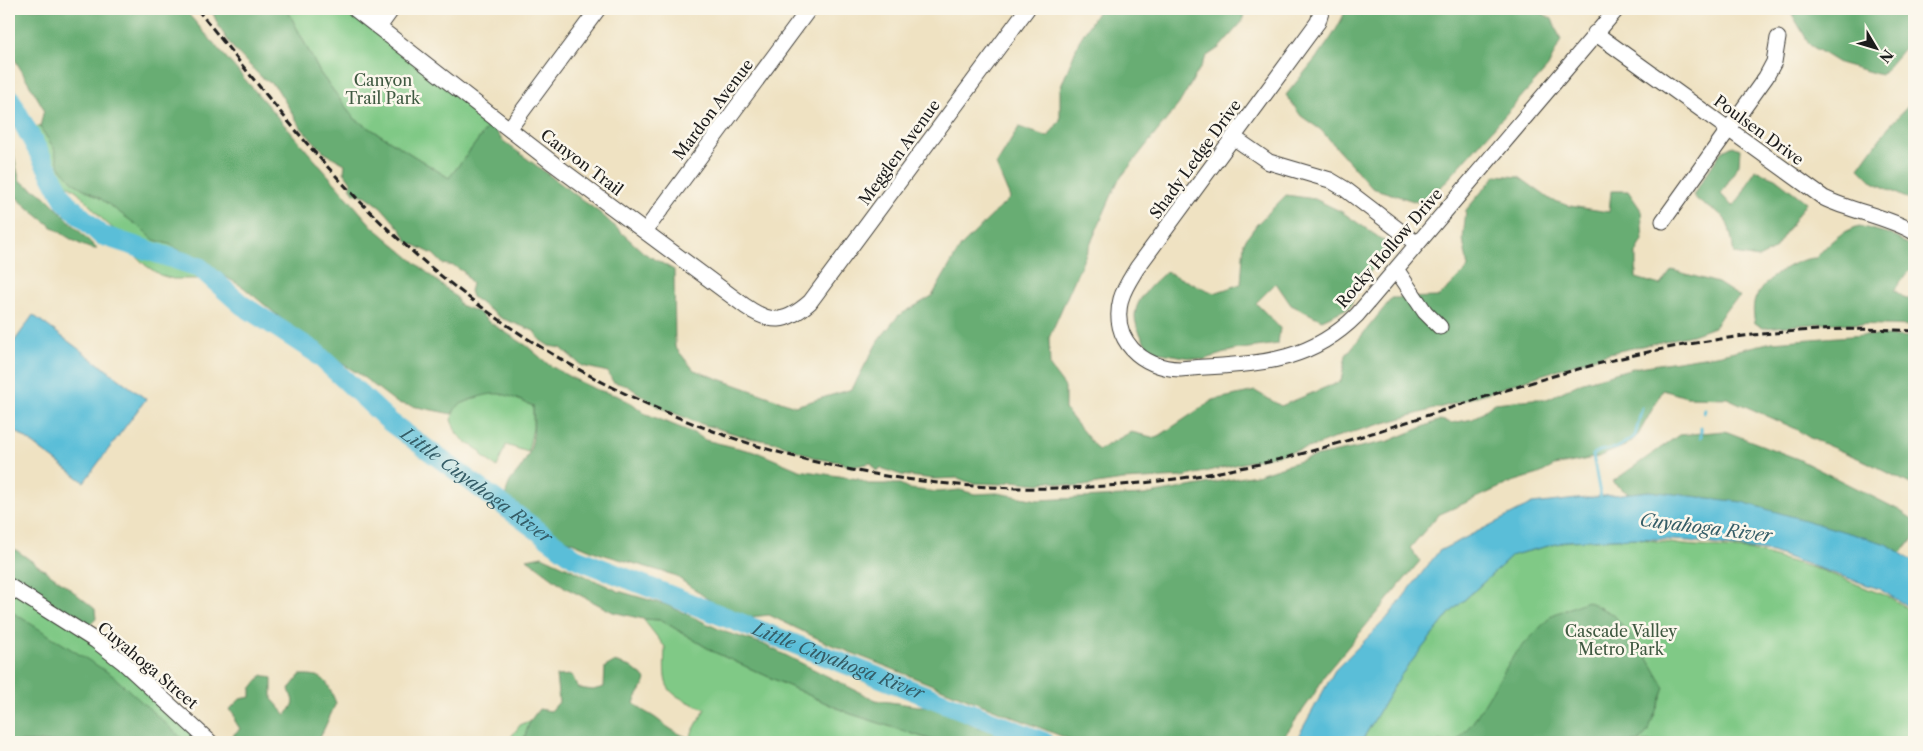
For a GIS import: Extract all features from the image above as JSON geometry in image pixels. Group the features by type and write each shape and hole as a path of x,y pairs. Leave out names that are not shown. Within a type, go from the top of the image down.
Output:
{"street":[{"name":"Canyon Trail","path":"355,9 508,129 759,315 777,319 789,318 797,313"},
{"path":"379,27 392,9"},
{"path":"508,129 598,9"},
{"name":"Mardon Avenue","path":"645,231 809,9"},
{"name":"Megglen Avenue","path":"797,313 810,302 1027,9"},
{"name":"Shady Ledge Drive","path":"1125,338 1120,325 1120,310 1126,287 1137,268 1318,22 1322,9"},
{"name":"Rocky Hollow Drive","path":"1125,338 1144,360 1169,369 1288,358 1316,347 1345,327 1617,9"},
{"name":"Poulsen Drive","path":"1595,33 1824,198 1842,207 1890,220 1914,232"},
{"path":"1663,221 1766,77 1774,62 1778,38"},
{"path":"1233,137 1269,162 1330,180 1345,189 1417,244"},
{"path":"1396,269 1425,312 1440,327"},
{"name":"Cuyahoga Street","path":"9,586 96,641 123,662 210,742"}],"green space":[{"path":"9,9 184,9 372,226 456,297 460,305 480,313 489,322 527,346 549,365 570,377 595,389 618,396 633,404 644,413 696,434 705,440 759,453 799,470 858,479 868,484 900,484 910,489 938,492 960,490 975,494 997,493 1038,500 1144,495 1256,475 1309,458 1389,441 1440,420 1452,423 1473,419 1495,403 1547,399 1583,382 1633,368 1722,354 1772,342 1864,335 1914,337 1914,486 1867,462 1810,438 1794,428 1727,398 1686,397 1663,390 1638,435 1627,445 1598,457 1554,466 1539,474 1512,482 1438,515 1410,548 1420,561 1327,672 1313,696 1280,742 1076,742 827,643 769,615 751,617 726,612 674,575 598,553 562,538 528,519 505,499 510,481 521,467 531,448 534,427 533,406 502,394 488,395 464,403 452,414 397,403 359,374 318,349 243,287 169,244 154,240 101,199 74,183 59,166 54,148 40,127 44,109 9,52"},
{"path":"211,9 287,9 320,73 355,119 449,178 491,123 502,140 600,213 644,253 674,270 675,347 694,370 795,406 852,389 878,341 898,316 932,296 961,246 1010,198 996,165 1019,127 1048,137 1060,120 1060,89 1079,41 1099,9 1245,9 1242,22 1219,48 1207,56 1179,104 1118,181 1049,338 1050,367 1065,387 1065,409 1098,450 1131,432 1156,438 1213,400 1255,391 1281,406 1341,381 1346,355 1392,298 1439,297 1468,268 1463,239 1466,210 1496,175 1519,177 1551,200 1570,206 1609,212 1611,191 1628,191 1641,210 1643,240 1636,253 1636,278 1660,285 1672,270 1718,283 1740,297 1726,309 1714,327 1692,335 1605,354 1456,403 1345,434 1312,447 1183,477 1123,480 1077,487 1048,481 1039,484 1012,481 1002,484 971,483 958,478 934,479 901,475 881,468 876,471 871,463 851,467 840,462 818,459 778,443 749,438 695,422 657,406 628,386 613,382 608,372 582,366 561,348 549,346 540,340 534,331 501,318 472,297 470,291 472,284 464,272 454,266 443,264 433,254 408,242 401,230 381,207 366,196 354,193 351,188 351,182 344,172 345,164 325,153 302,129 276,87 260,76 233,48 219,27"},
{"name":"Canyon Trail Park","path":"287,9 346,9 491,123 449,178 355,119 320,73"},
{"path":"1346,9 1535,9 1552,19 1561,40 1548,67 1442,186 1417,202 1372,188 1321,130 1301,116 1286,95 1335,32"},
{"path":"1789,9 1914,9 1914,37 1881,75 1839,63 1810,45"},
{"path":"1914,100 1914,202 1873,182 1859,168 1889,126"},
{"path":"9,119 14,127 9,138"},
{"path":"30,125 40,127 54,148 59,166 74,183 101,199 143,229 154,240 169,244 225,276 208,279 173,279 160,275 145,265 136,256 124,238 103,220 78,192 58,178"},
{"path":"9,138 20,181 45,196 97,249 88,247 64,235 38,216 9,190"},
{"path":"1733,146 1740,149 1739,164 1721,194 1732,206 1739,200 1755,170 1775,178 1806,202 1774,250 1758,258 1734,254 1731,234 1725,219 1693,195 1721,152"},
{"path":"1286,195 1315,199 1342,212 1387,243 1379,262 1358,284 1350,307 1322,320 1291,305 1276,283 1256,303 1280,328 1278,344 1234,350 1203,360 1149,351 1138,330 1135,317 1138,304 1150,286 1166,272 1214,293 1241,284 1244,242 1257,224"},
{"path":"1859,226 1890,234 1912,247 1914,266 1894,290 1906,299 1914,299 1914,326 1825,323 1763,328 1755,323 1753,313 1754,302 1762,288 1775,275 1800,261 1816,258 1835,239"},
{"path":"490,392 507,395 533,406 533,428 528,452 506,445 497,467 483,457 480,451 457,434 451,420 456,406"},
{"path":"1725,431 1798,459 1899,510 1914,520 1914,538 1901,553 1886,544 1649,491 1629,494 1612,482 1679,435"},
{"name":"Cascade Valley Metro Park","path":"1635,538 1684,545 1749,550 1821,570 1891,598 1914,613 1914,742 1361,742 1401,675 1449,614 1513,555 1568,541"},
{"path":"9,545 64,584 95,609 96,619 89,626 68,622 9,586"},
{"path":"542,556 618,591 667,605 725,632 763,644 875,700 932,706 950,712 976,727 999,730 1017,742 938,742 848,713 714,652 661,620 643,619 613,612 566,588 527,559"},
{"path":"9,586 68,622 210,742 9,742"},
{"path":"1587,601 1614,615 1646,655 1665,688 1648,731 1639,742 1456,742 1473,722 1514,655 1552,615"},
{"path":"9,610 112,675 186,742 9,742"},
{"path":"643,619 661,620 714,652 848,713 938,742 702,742 689,738 705,709 681,698 669,689 665,673 665,647"},
{"path":"614,662 631,667 646,679 634,703 637,706 683,736 702,742 523,742 530,721 539,709 551,711 559,702 556,676 572,675 578,688 593,690 604,687 605,667"},
{"path":"262,675 272,678 272,699 286,715 294,704 289,689 300,675 315,676 328,684 336,703 318,742 232,742 234,734 240,729 235,721 234,714 229,710 240,699 251,697 251,689"},
{"path":"530,721 523,742 507,742 521,724"}],"water":[{"path":"33,315 146,399 84,482 9,426 9,349"},
{"name":"Cuyahoga River","path":"1649,491 1742,502 1887,544 1914,562 1914,610 1879,589 1772,552 1690,541 1635,538 1568,541 1513,555 1449,614 1401,675 1361,742 1295,742 1335,670 1387,618 1439,551 1532,504"}],"waterway":[{"name":"Little Cuyahoga River","path":"9,97 65,201 101,235 199,267 242,305 315,352 390,422 575,558 1044,742"},
{"path":"1601,500 1593,455 1599,451 1617,448 1635,436 1642,408"},
{"path":"1704,413 1705,409"},
{"path":"1701,428 1701,437"}],"railway":[{"path":"197,9 300,135 354,195 413,252 510,327 613,388 722,434 835,466 951,484 1069,488 1189,477 1308,452 1555,376 1597,364 1673,347 1741,336 1810,330 1879,329 1914,331"}]}
